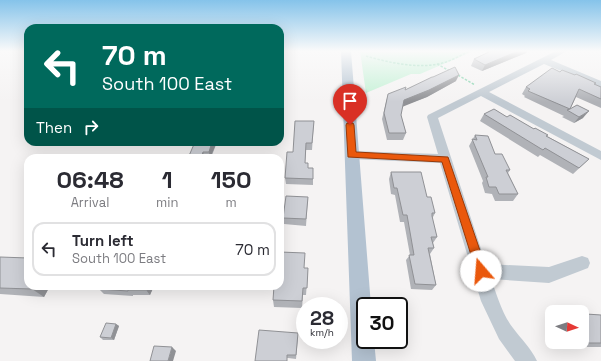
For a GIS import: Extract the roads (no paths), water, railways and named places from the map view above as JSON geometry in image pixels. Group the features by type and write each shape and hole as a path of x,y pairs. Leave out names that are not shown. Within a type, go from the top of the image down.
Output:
{"main road":[{"path":"347,68 364,361"}],"street":[{"path":"527,68 479,89 432,117 490,301 506,333 527,361"},
{"path":"563,68 601,84"},
{"path":"479,89 601,156"},
{"path":"352,155 445,159"},
{"path":"481,271 549,275 582,263"}]}
